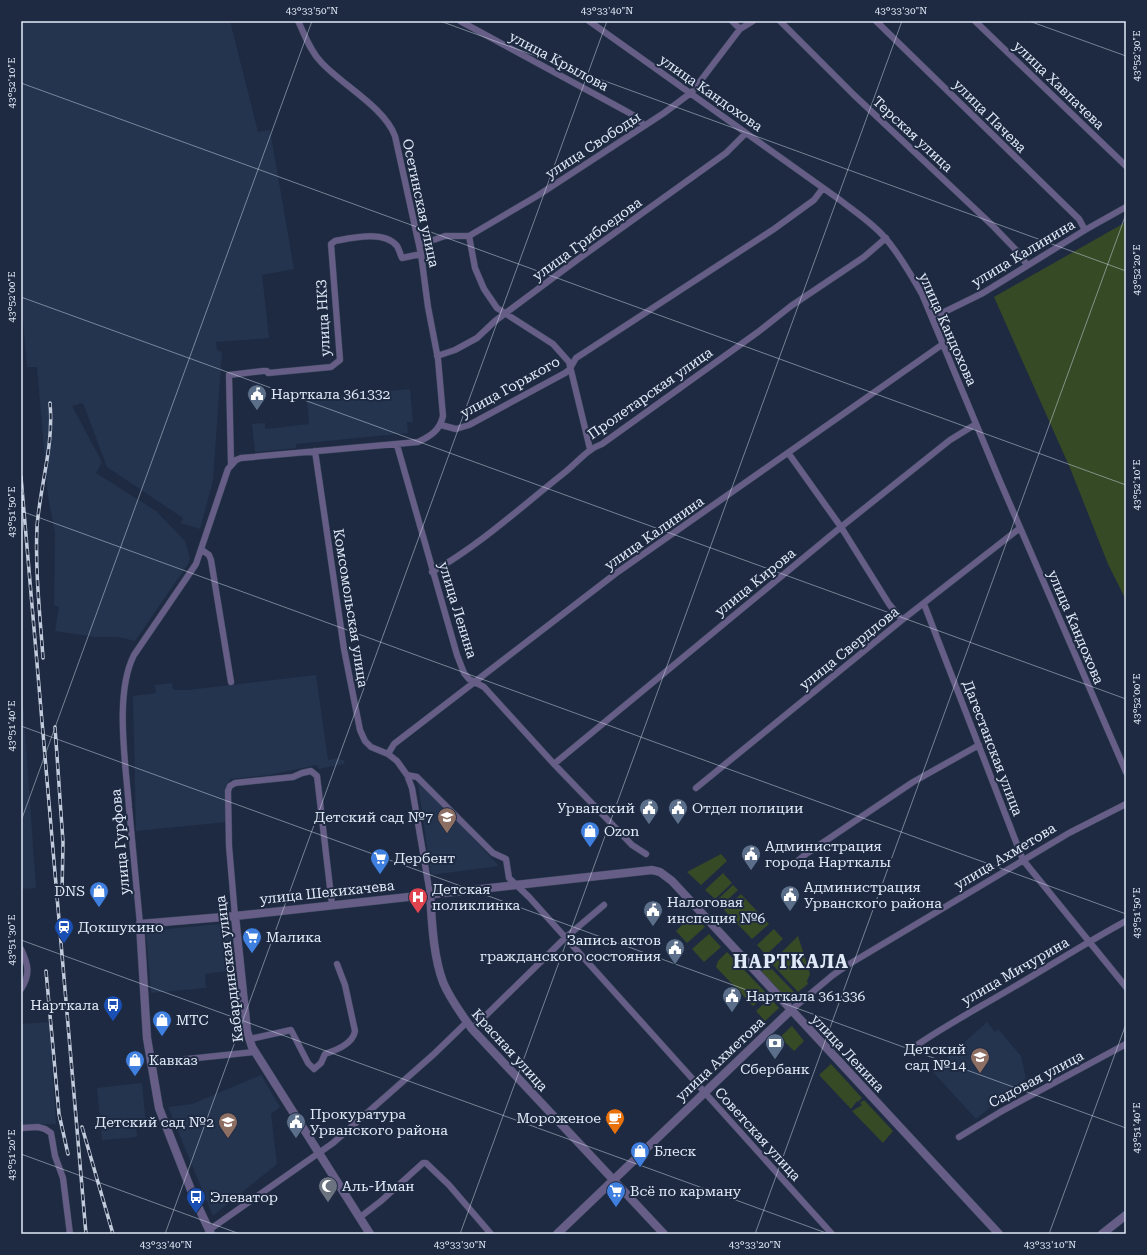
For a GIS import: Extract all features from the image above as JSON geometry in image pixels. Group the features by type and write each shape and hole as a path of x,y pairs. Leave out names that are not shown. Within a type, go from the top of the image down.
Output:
{"street":[{"name":"Осетинская улица","path":"298,21 321,62 378,113 392,130 421,254 444,407 441,425"},
{"name":"улица Крылова","path":"460,21 633,115 644,125"},
{"name":"улица Кандохова","path":"589,21 823,188 886,238 911,273 932,318 1020,528 1126,772"},
{"path":"732,21 740,29"},
{"name":"улица Свободы","path":"469,236 537,196 644,125 697,87 740,29 753,21"},
{"name":"Терская улица","path":"780,21 854,95 1001,234 1018,252 1027,266"},
{"name":"улица Пачева","path":"876,21 1070,210 1082,223 1085,230"},
{"name":"улица Хавпачева","path":"975,21 1126,166"},
{"name":"улица Грибоедова","path":"437,356 455,350 473,340 504,314 577,260 726,153 746,133"},
{"name":"улица Горького","path":"441,425 456,429 470,425 569,370 578,356 774,229 814,200 823,188"},
{"name":"улица Калинина","path":"932,318 983,293 1085,230 1126,207"},
{"name":"улица НКЗ","path":"231,464 229,375 262,371 267,371 268,374 331,367 340,360 331,244 335,241 366,235 391,242 397,246 402,258 421,254"},
{"path":"419,245 445,236 469,236 475,268 493,303 504,314 553,344 562,353 571,367 590,449"},
{"name":"Пролетарская улица","path":"432,572 446,564 512,515 576,464 590,449 602,444 758,332 791,306 864,257 886,238"},
{"name":"улица Калинина","path":"388,754 394,744 615,574 789,454 943,344"},
{"name":"улица Кирова","path":"554,764 841,527 950,440 976,424"},
{"path":"231,464 242,458 397,445 423,440 436,432 441,425"},
{"name":"улица Ленина","path":"397,445 432,572 457,655 464,673 474,682 484,687 554,764 632,845 646,854"},
{"name":"Комсомольская улица","path":"315,451 343,641 360,730 365,741 371,747 388,754"},
{"path":"789,454 841,527 889,604 902,620"},
{"name":"улица Гурфова","path":"210,1232 164,1124 159,1108 150,1063 140,924 126,773 123,711 125,683 134,655 193,569 202,550 225,475 231,464"},
{"name":"улица Свердлова","path":"696,788 902,620 1020,528"},
{"path":"202,550 209,555 212,567 231,682"},
{"name":"Дагестанская улица","path":"924,604 1023,860 1126,987"},
{"path":"794,864 806,854 913,782 979,745"},
{"name":"Красная улица","path":"388,754 397,761 407,775 412,788 430,894 436,950 444,982 472,1030 664,1234"},
{"name":"Кабардинская улица","path":"332,905 317,779 315,773 306,771 294,777 235,783 230,786 228,791 229,846 247,1031 254,1052 370,1234"},
{"name":"Советская улица","path":"407,775 417,777 493,853 506,859 510,878 832,1234"},
{"name":"улица Ахметова","path":"557,1234 791,1010 839,970 1068,833 1126,804"},
{"name":"улица Шекихачева","path":"140,924 235,916 647,870 660,872"},
{"name":"улица Ленина","path":"660,872 672,881 999,1234"},
{"path":"472,1030 565,938 604,905"},
{"name":"улица Мичурина","path":"917,1045 969,1011 1011,989 1088,942 1126,921"},
{"path":"21,949 28,969 25,982 21,989"},
{"path":"250,1039 291,1030 308,1063 314,1069 321,1063 325,1054 342,1047 353,1037 355,1031 345,985 337,964"},
{"path":"210,1232 309,1158 319,1153 428,1060 467,1022"},
{"name":"Садовая улица","path":"959,1137 997,1114 1126,1044"},
{"path":"150,1063 254,1052"},
{"path":"21,1128 38,1127 45,1129 50,1133 55,1156 63,1178 70,1234"},
{"path":"359,1218 381,1201 423,1163 426,1163 449,1185 491,1234"},
{"path":"1102,1234 1126,1216"}],"shaded area":[{"path":"21,21 230,21 258,132 270,130 294,269 262,275 269,338 216,342 217,350 222,352 213,481 200,529 181,523 183,518 107,467 83,403 72,406 102,462 96,473 156,511 185,541 190,558 188,564 135,641 118,637 95,637 55,631 59,607 54,605 55,533 48,496 37,367 27,367 21,296"},
{"path":"410,389 413,422 407,422 408,433 296,444 296,448 255,452 252,424 265,423 265,429 309,424 307,399"},
{"path":"21,675 36,888 21,889"},
{"path":"316,675 328,760 339,758 344,760 345,764 318,769 317,765 269,775 231,779 226,787 227,822 136,831 133,696 156,693 155,685 172,683 173,690 188,690"},
{"name":"Детский сад №7","path":"418,783 439,802 499,866 431,875"},
{"path":"230,923 235,970 205,974 206,988 151,993 146,931"},
{"path":"49,1022 56,1124 21,1125 21,1024"},
{"name":"Детский сад №14","path":"987,1022 995,1032 998,1029 1021,1056 1026,1078 976,1119 932,1071"},
{"name":"Детский сад №2","path":"261,1075 280,1107 271,1114 277,1164 213,1216 168,1107 192,1104"},
{"path":"142,1083 146,1125 136,1126 137,1137 102,1140 97,1088"}],"green space":[{"path":"1126,222 1126,600 1108,564 1070,468 994,297"},
{"path":"721,854 727,861 701,885 687,872"},
{"path":"723,873 732,883 715,899 705,890"},
{"path":"733,885 738,890 721,906 716,901"},
{"path":"741,894 769,924 752,939 724,910"},
{"path":"693,914 705,927 687,943 676,931"},
{"path":"774,929 783,939 766,955 757,945"},
{"path":"709,934 721,947 704,962 692,949"},
{"path":"798,936 810,974 807,981 808,984 798,992 771,963"},
{"path":"727,952 767,994 753,1006 716,967 718,961"},
{"path":"768,965 796,994 788,1001 761,972"},
{"path":"770,998 779,1008 765,1021 756,1011"},
{"path":"792,1026 804,1041 794,1051 780,1037"},
{"path":"831,1064 862,1098 858,1102 857,1101 851,1109 819,1075"},
{"path":"864,1100 893,1131 883,1143 852,1111 862,1105 860,1103"}],"railway":[{"path":"43,658 37,576 37,527 50,435 50,403"},
{"path":"21,477 86,1234"},
{"path":"55,727 63,842 62,893"},
{"path":"46,971 59,1114 68,1154"},
{"path":"82,1127 113,1234"}],"place":[{"name":"Нарткала 361332","path":"257,411"},
{"name":"Урванский","path":"649,825"},
{"name":"Отдел полиции","path":"678,825"},
{"name":"Детский сад №7","path":"447,834"},
{"name":"Ozon","path":"590,848"},
{"name":"Администрация города Нарткалы","path":"751,871"},
{"name":"Дербент","path":"380,875"},
{"name":"DNS","path":"99,908"},
{"name":"Администрация Урванского района","path":"790,912"},
{"name":"Детская поликлинка","path":"418,914"},
{"name":"Налоговая инспеция №6","path":"653,927"},
{"name":"Докшукино","path":"64,944"},
{"name":"Малика","path":"252,954"},
{"name":"Запись актов гражданского состояния","path":"675,965"},
{"name":"Нарткала 361336","path":"732,1013"},
{"name":"Нарткала","path":"113,1022"},
{"name":"МТС","path":"162,1037"},
{"name":"Сбербанк","path":"775,1060"},
{"name":"Детский сад №14","path":"980,1074"},
{"name":"Кавказ","path":"135,1077"},
{"name":"Мороженое","path":"615,1135"},
{"name":"Детский сад №2","path":"228,1139"},
{"name":"Прокуратура Урванского района","path":"296,1139"},
{"name":"Блеск","path":"640,1168"},
{"name":"Аль-Иман","path":"328,1203"},
{"name":"Всё по карману","path":"616,1208"},
{"name":"Элеватор","path":"196,1214"}],"district":[{"name":"НАРТКАЛА","path":"791,962"}]}
